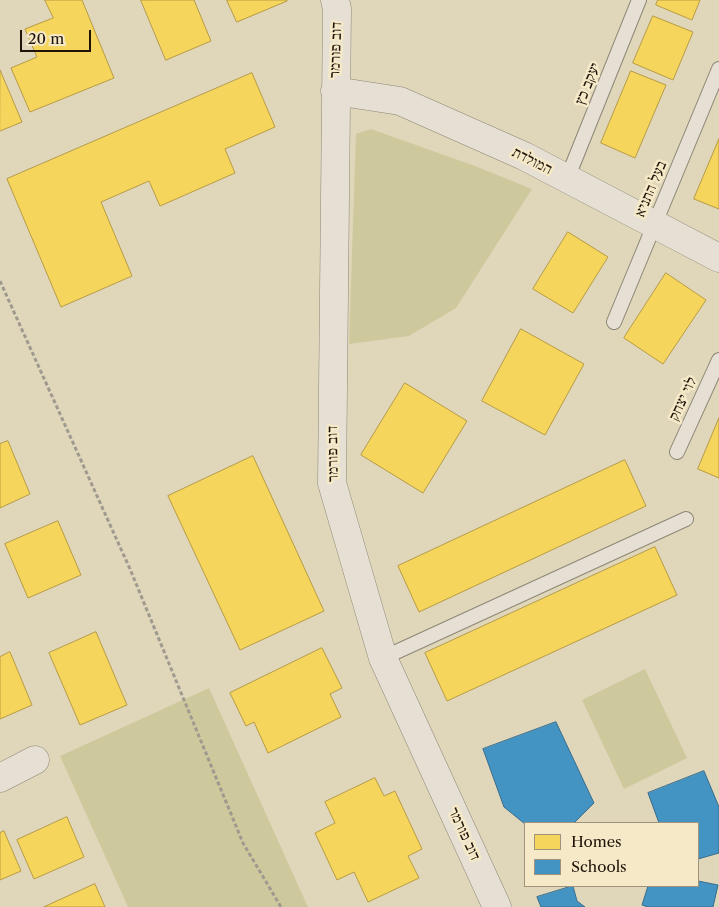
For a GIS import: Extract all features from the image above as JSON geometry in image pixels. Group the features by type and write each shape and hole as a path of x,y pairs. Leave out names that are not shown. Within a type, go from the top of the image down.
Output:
{"street":[{"name":"דוב פורמר","path":"335,0 338,9 335,91 332,483 383,658 498,907"},
{"name":"המולדת","path":"335,91 400,101 524,156 719,258"},
{"path":"0,778 35,760"}],"lane":[{"name":"יעקב כץ","path":"567,179 639,0"},
{"name":"בעל התניא","path":"614,322 719,69"},
{"name":"לוי יצחק","path":"677,452 719,360"},
{"path":"383,658 686,519"}],"path":[{"path":"0,281 130,569 243,843 281,907"}],"shaded area":[{"path":"371,129 475,166 532,189 456,308 409,336 349,344 356,134"},
{"path":"645,669 687,758 624,789 582,700"},
{"path":"209,688 308,907 128,907 60,756"}],"building: Homes":[{"path":"45,0 82,0 114,78 30,112 11,68 37,57 25,29 53,18"},
{"path":"141,0 194,0 211,41 166,60"},
{"path":"227,0 287,0 287,1 237,22"},
{"path":"658,0 700,0 692,20 656,5"},
{"path":"653,16 693,32 673,80 633,63"},
{"path":"0,70 22,122 0,131"},
{"path":"631,71 666,85 635,158 601,143"},
{"path":"252,73 275,127 225,149 235,173 160,206 149,181 101,202 132,276 61,307 7,179"},
{"path":"719,139 719,209 694,199"},
{"path":"568,232 608,257 573,313 533,289"},
{"path":"666,273 706,300 663,364 624,338"},
{"path":"521,329 584,364 545,435 482,401"},
{"path":"405,383 467,421 423,493 361,455"},
{"path":"719,418 719,478 698,469"},
{"path":"8,441 30,494 0,508 0,444"},
{"path":"253,456 324,611 240,650 168,496"},
{"path":"625,460 646,506 419,612 398,566"},
{"path":"58,521 81,575 28,598 5,544"},
{"path":"655,547 677,595 447,701 425,653"},
{"path":"96,632 127,705 80,725 49,653"},
{"path":"322,648 342,688 330,694 341,717 268,753 254,722 246,726 230,693"},
{"path":"10,652 32,705 0,719 0,657"},
{"path":"375,778 384,796 395,791 422,849 408,856 419,878 368,902 354,872 337,880 315,833 335,823 325,802"},
{"path":"67,817 84,857 34,879 17,840"},
{"path":"4,831 21,871 0,880 0,833"},
{"path":"95,884 105,907 44,907"}],"building: Schools":[{"path":"556,722 594,803 575,822 524,823 504,807 483,749"},
{"path":"704,771 719,807 719,853 699,859 699,822 659,822 648,793"},
{"path":"699,881 718,885 713,907 648,907 642,905 648,887 699,887"},
{"path":"573,887 577,901 585,907 541,907 537,897"}]}
